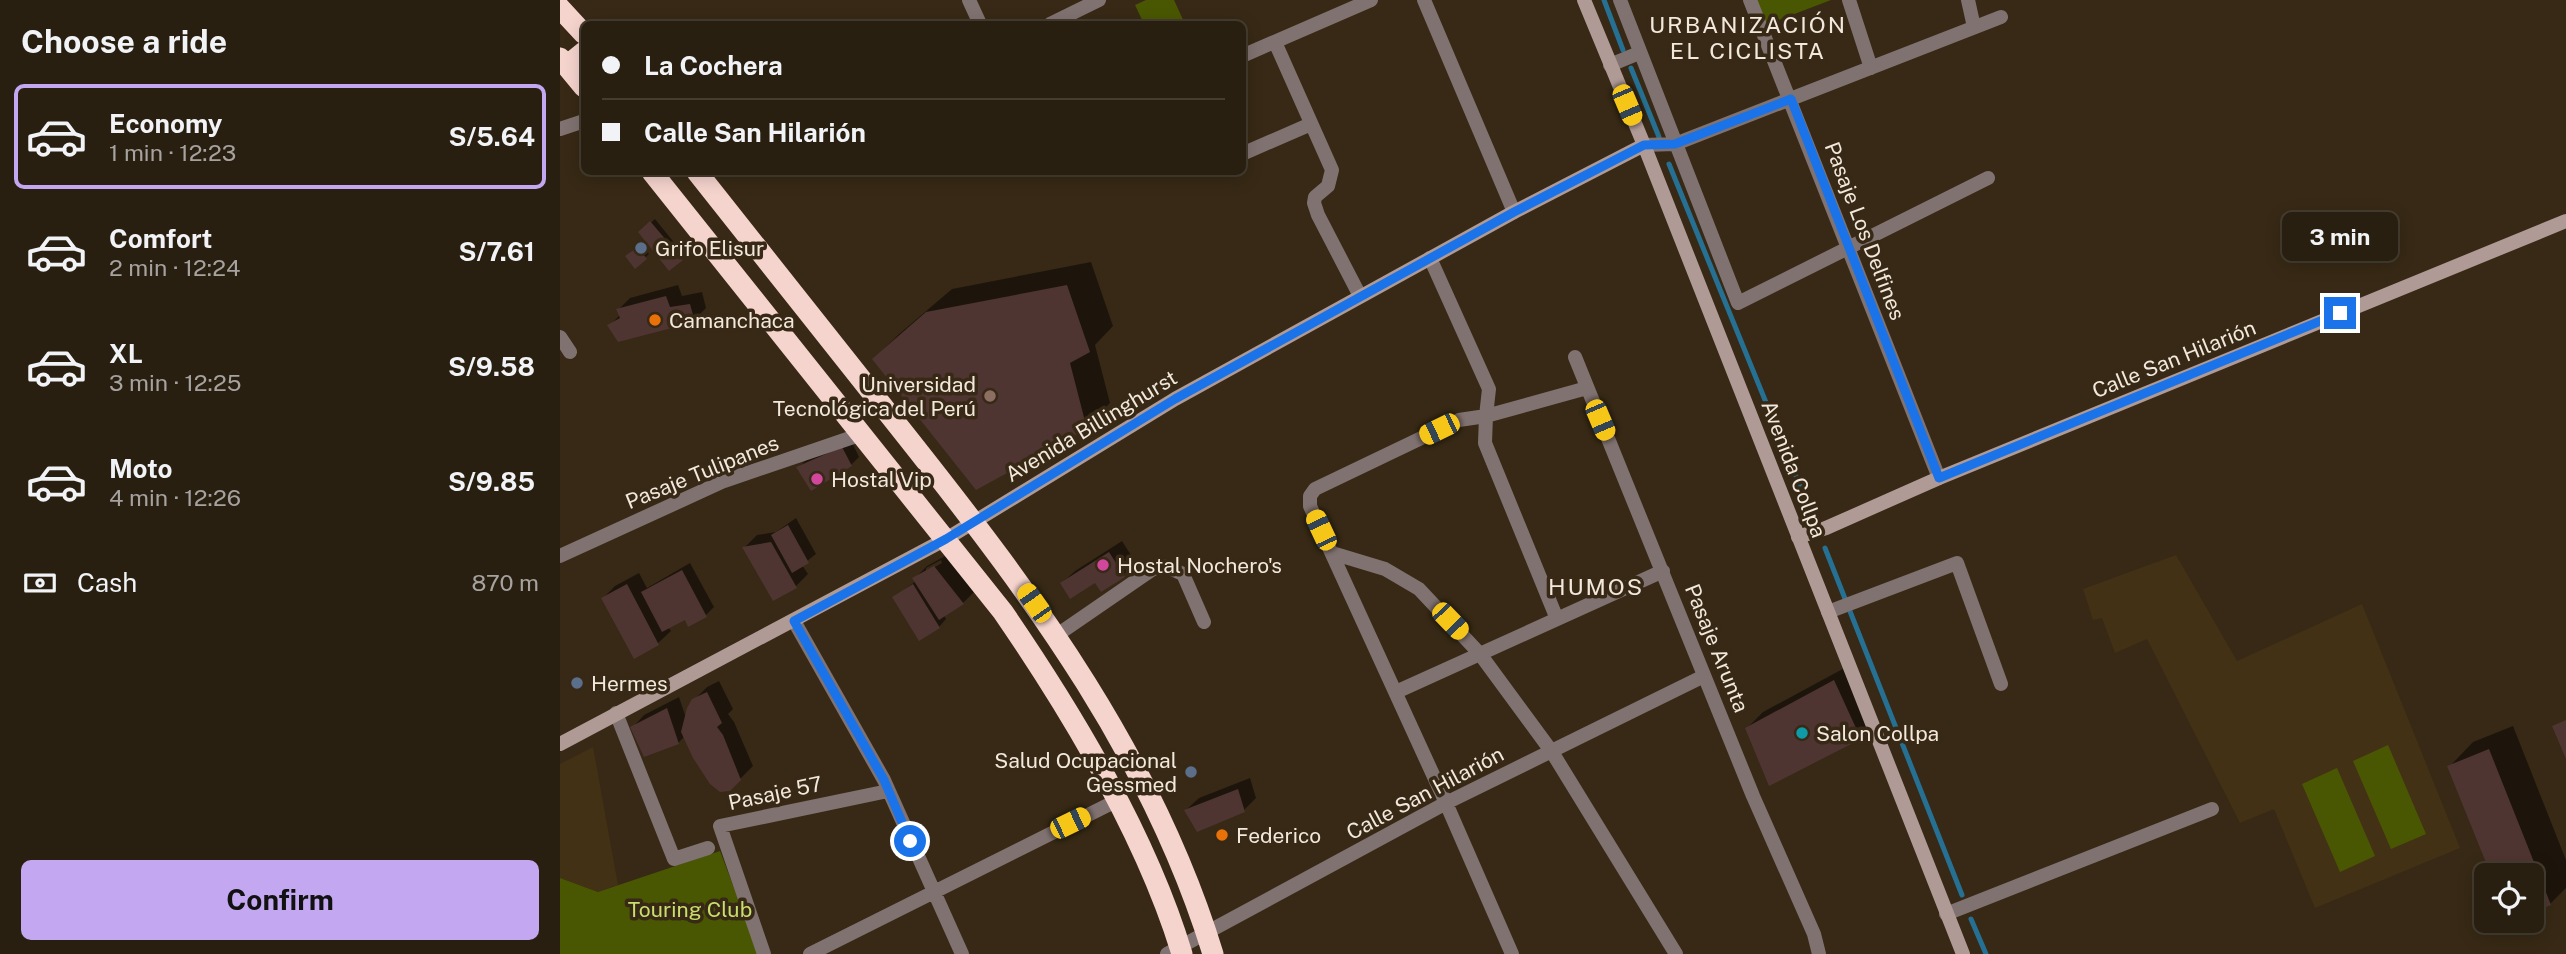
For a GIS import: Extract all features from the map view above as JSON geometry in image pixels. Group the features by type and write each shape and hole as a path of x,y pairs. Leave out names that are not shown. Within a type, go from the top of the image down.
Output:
{"highway":[{"path":"560,8 581,31"},
{"path":"581,54 564,62 581,83"},
{"path":"654,175 946,539 1032,654 1116,801 1159,891 1177,952"},
{"path":"699,175 974,520 1057,635 1100,703 1139,774 1174,847 1210,944"},
{"path":"728,266 754,244"},
{"path":"862,434 894,421"}],"street":[{"path":"970,0 979,21"},
{"path":"1056,21 1099,0"},
{"path":"1246,54 1371,0"},
{"path":"1424,0 1514,212"},
{"name":"Avenida Collpa","path":"1584,0 1644,145 1963,954"},
{"path":"1620,0 1738,303 1988,178"},
{"name":"Pasaje Los Delfines","path":"1750,0 1939,478"},
{"path":"1849,0 1871,68"},
{"path":"1968,0 1974,27"},
{"path":"1644,145 1675,144 2001,16"},
{"path":"1275,42 1332,170 1328,186 1315,197 1318,215 1360,296"},
{"path":"1611,65 1640,53"},
{"path":"560,129 581,122"},
{"path":"1246,152 1311,124"},
{"name":"Avenida Billinghurst","path":"560,744 946,539 1175,399 1514,212 1644,145"},
{"name":"Calle San Hilarión","path":"1798,537 2566,221"},
{"path":"1430,258 1489,389 1485,443 1557,619"},
{"path":"560,337 570,352"},
{"name":"Pasaje Arunta","path":"1576,357 1753,796 1804,909 1819,954"},
{"path":"1512,954 1447,803 1310,506 1310,496 1315,489 1459,420 1486,416 1587,388"},
{"name":"Pasaje Tulipanes","path":"560,556 724,481 862,434"},
{"path":"1332,553 1385,569 1419,589 1480,654 1552,752 1676,954"},
{"path":"1828,612 1957,563 2001,684"},
{"path":"1057,635 1153,569 1164,566 1183,574 1204,622"},
{"path":"1396,692 1663,571"},
{"path":"794,621 888,790 962,954"},
{"name":"Calle San Hilarión","path":"1177,952 1210,944 1447,803 1704,676"},
{"path":"616,713 674,859 708,848"},
{"name":"Pasaje 57","path":"764,954 720,826 888,790"},
{"path":"815,953 933,891 1116,801"},
{"path":"1947,914 2212,809"}],"shaded area":[{"path":"2176,555 2237,661 2362,604 2460,848 2315,908 2274,809 2240,823 2147,639 2115,653 2102,618 2093,620 2083,589"},
{"path":"593,747 618,885 598,892 560,878 560,764"}],"green space":[{"path":"1146,0 1174,0 1184,21 1143,21 1135,5"},
{"path":"1750,0 1831,0 1760,27"},
{"path":"2388,745 2426,834 2391,849 2353,761"},
{"path":"2337,768 2375,856 2340,872 2302,784"},
{"name":"Touring Club","path":"720,851 759,954 560,954 560,878 598,892"}],"building":[{"path":"650,221 683,260 669,271 638,232"},
{"path":"638,247 647,259 635,269 625,256"},
{"name":"Universidad Tecnológica del Perú","path":"1067,285 1090,352 1070,363 1087,429 976,490 872,359 926,312"},
{"name":"Camanchaca","path":"666,296 670,307 690,304 695,322 618,342 607,325 620,318 616,309"},
{"name":"Hostal Vip","path":"842,447 852,466 811,491 796,467"},
{"path":"788,525 809,563 792,573 771,535"},
{"path":"771,542 797,588 773,601 742,547"},
{"name":"Hostal Nochero's","path":"1109,552 1125,577 1101,592 1095,583 1070,599 1060,583"},
{"path":"934,566 964,604 939,620 912,578"},
{"path":"682,570 707,617 688,627 685,620 662,632 641,592"},
{"path":"627,584 659,645 634,659 601,598"},
{"path":"913,584 940,628 919,641 892,597"},
{"name":"Salon Collpa","path":"1834,680 1861,739 1769,786 1745,728"},
{"path":"707,692 722,723 717,727 723,735 741,780 730,791 720,792 710,784 693,758 681,732 692,699"},
{"path":"667,708 679,744 644,757 630,727"},
{"path":"2566,720 2566,759 2552,726"},
{"path":"2489,749 2534,863 2486,863 2447,766"},
{"path":"1238,789 1245,812 1197,832 1184,810"},
{"path":"2544,887 2551,905 2544,908"}],"waterway":[{"path":"1604,0 1623,50"},
{"path":"1631,68 1659,137"},
{"path":"1669,164 1815,523"},
{"path":"1825,548 1962,895"},
{"path":"1971,919 1986,954"}],"place":[{"name":"Grifo Elisur","path":"641,248"},
{"name":"Camanchaca","path":"655,320"},
{"name":"Universidad Tecnológica del Perú","path":"990,396"},
{"name":"Hostal Vip","path":"817,479"},
{"name":"Hostal Nochero's","path":"1103,565"},
{"name":"Hermes","path":"577,683"},
{"name":"Salon Collpa","path":"1802,733"},
{"name":"Salud Ocupacional Gessmed","path":"1191,772"},
{"name":"Federico","path":"1222,835"}],"district":[{"name":"URBANIZACIÓN EL CICLISTA","path":"1748,37"},
{"name":"HUMOS","path":"1596,586"}],"route":[{"path":"910,841 884,780 794,621 946,539 1175,399 1514,212 1644,145 1675,144 1791,99 1939,478 2340,313"}]}
